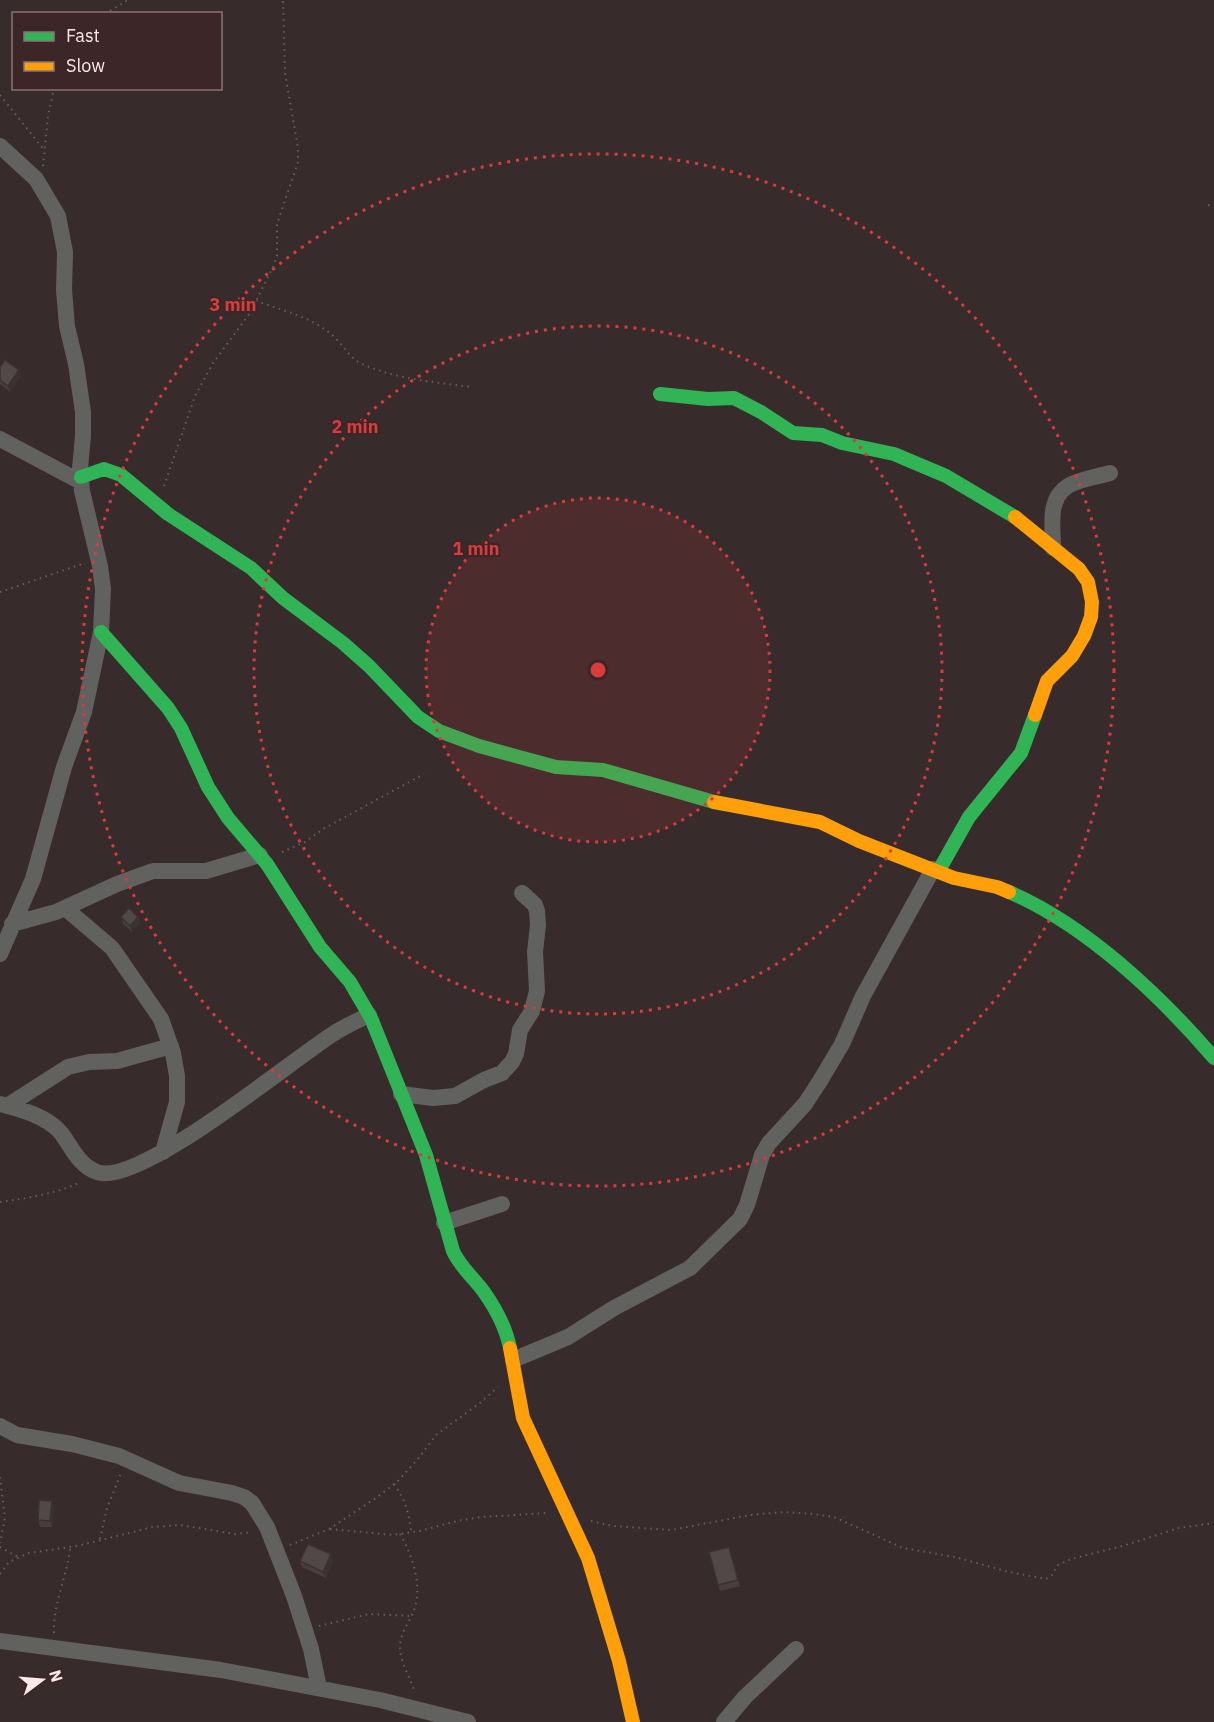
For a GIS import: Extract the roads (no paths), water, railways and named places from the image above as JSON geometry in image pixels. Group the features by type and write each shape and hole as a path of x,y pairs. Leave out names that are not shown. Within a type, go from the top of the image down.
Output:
{"street":[{"path":"0,147 36,178 58,216 65,252 64,290 67,326 83,412 81,479 103,590 101,632 84,712 63,767 33,879 0,954"},
{"path":"514,1365 690,1268 740,1219 747,1205 762,1155 769,1143 805,1104 820,1081 842,1044 863,996 936,870 969,818 1021,753 1047,681 1072,656 1084,636 1091,617 1092,602 1088,582 1079,569 1016,518 946,476 894,454 842,443 822,435 793,433 734,398 708,399 660,394"},
{"path":"0,439 81,479"},
{"path":"81,479 96,471 111,470 121,475 158,507 251,568 283,598 343,643 369,666 418,717 439,731 479,746 547,764 603,770 731,806 820,822 859,841 954,878 997,887 1034,903 1081,934 1144,985 1184,1023 1214,1058"},
{"path":"1053,548 1052,515 1059,495 1069,485 1110,473"},
{"path":"101,632 168,708 181,728 208,787 228,818 261,857 320,947 350,982 369,1015 426,1155 444,1222 458,1262 484,1292 501,1320 509,1342 523,1419 588,1558 619,1661 633,1722"},
{"path":"12,924 47,915 153,871 206,871 261,857"},
{"path":"401,1094 433,1098 455,1096 502,1073 512,1062 516,1054 520,1030 532,1011 537,992 535,952 537,911 535,905 522,893"},
{"path":"65,908 112,948 160,1019 171,1046 177,1077 177,1102 163,1152"},
{"path":"3,1105 46,1121 60,1132 74,1155 99,1173 112,1172 163,1152 218,1118 334,1033 369,1015"},
{"path":"3,1105 68,1067 89,1062 117,1061 171,1046"},
{"path":"444,1222 502,1204"},
{"path":"0,1426 17,1435 72,1444 127,1460 179,1483 244,1497 252,1503 267,1527 306,1629 319,1688"},
{"path":"0,1641 163,1661 319,1688 468,1722"},
{"path":"724,1722 745,1697 796,1649"}]}
